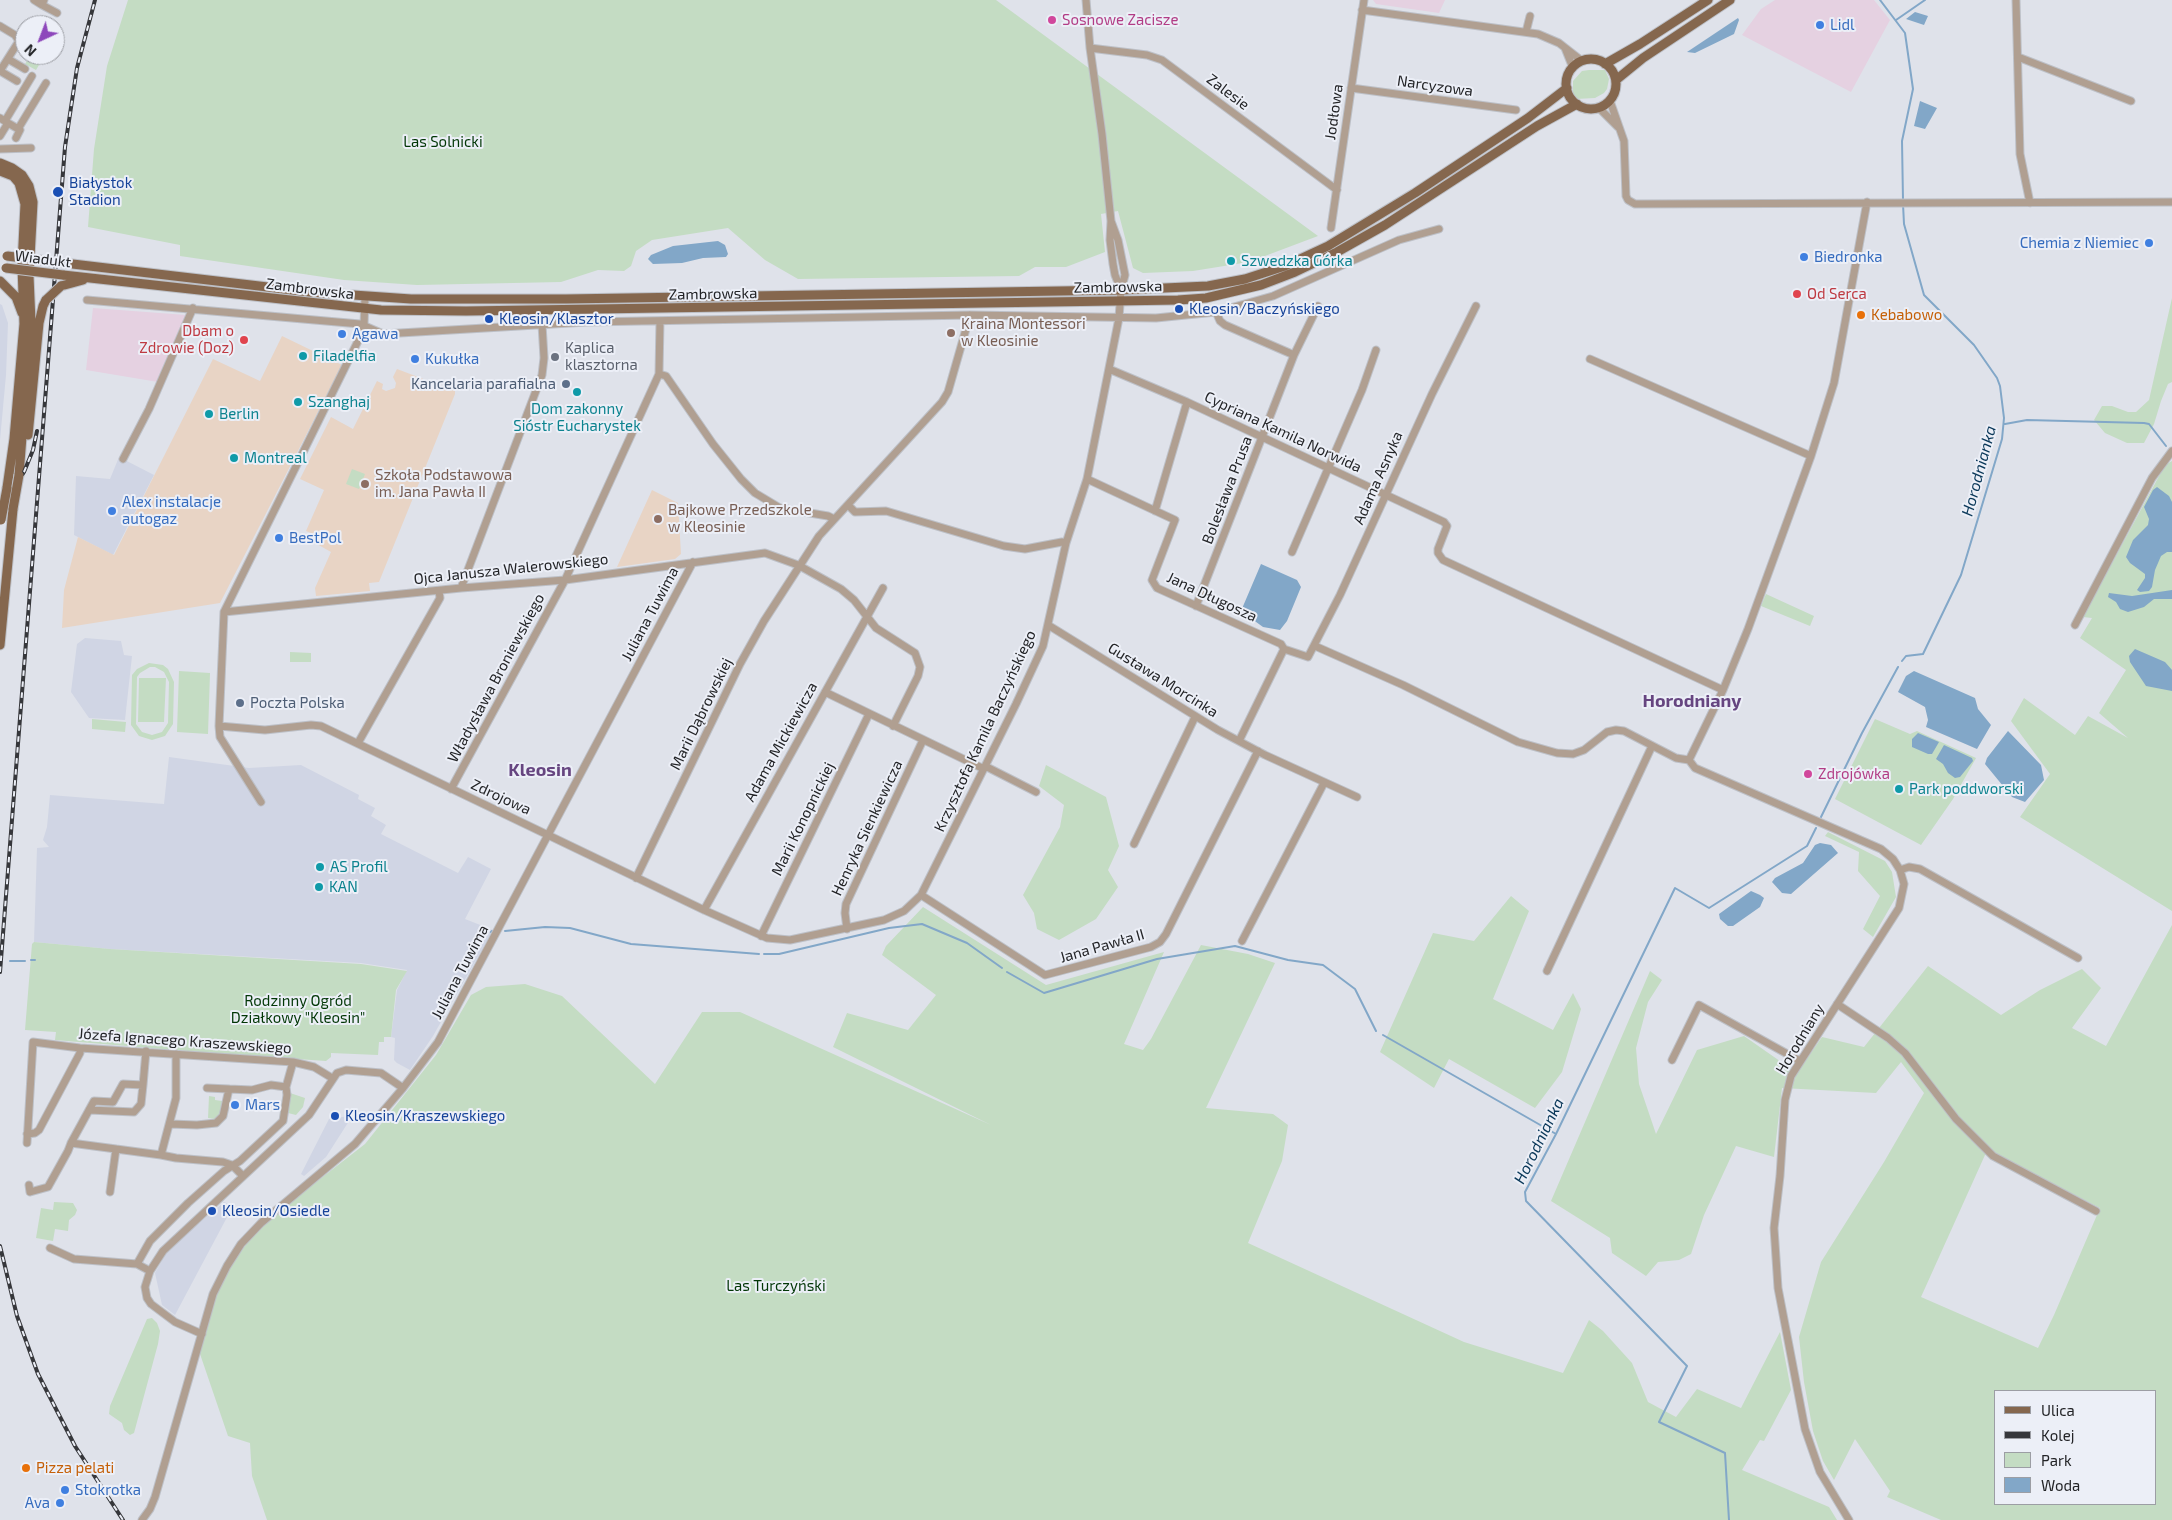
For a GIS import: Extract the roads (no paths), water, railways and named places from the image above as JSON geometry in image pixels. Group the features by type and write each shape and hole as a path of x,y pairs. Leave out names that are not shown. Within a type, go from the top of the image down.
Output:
{"main road":[{"path":"1605,64 1708,0"},
{"path":"1616,80 1643,58 1730,0"},
{"path":"1594,60 1605,64 1610,68 1616,80 1616,88 1610,100 1599,108 1591,109 1572,100 1567,88 1567,77 1573,68 1582,61 1594,60"},
{"name":"Zambrowska","path":"81,265 365,297 503,300 1190,288 1227,283 1285,266 1328,246 1408,197 1520,123 1567,88"},
{"name":"Zambrowska","path":"82,277 365,309 466,311 1178,300 1206,298 1242,291 1295,272 1337,252 1385,225 1537,126 1577,104"},
{"path":"0,163 12,168 26,179 33,202 29,276 32,322 19,475"},
{"path":"0,171 13,176 19,183 25,198 22,265 24,324 14,439 0,523"},
{"name":"Wiadukt","path":"3,256 81,265"},
{"name":"Wiadukt","path":"3,268 82,277"},
{"path":"0,645 13,509 31,415 39,323 43,306 46,300 62,286 82,280 103,279"},
{"path":"0,281 16,297 24,324"}],"street":[{"path":"34,0 43,2 57,13"},
{"path":"1086,0 1111,221 1110,240 1115,275 1121,290"},
{"name":"Jodłowa","path":"1332,228 1364,0"},
{"path":"2016,0 2020,154 2030,203"},
{"path":"1362,10 1526,32 1550,38 1582,61"},
{"path":"1526,32 1530,16"},
{"path":"0,26 18,40 0,71 17,82"},
{"name":"Zalesie","path":"1090,48 1147,55 1162,60 1337,190"},
{"path":"1565,48 1573,68"},
{"path":"2018,57 2131,101"},
{"path":"8,59 25,69"},
{"path":"0,136 4,121 32,76"},
{"path":"16,138 20,130 18,129 46,83"},
{"name":"Narcyzowa","path":"1351,88 1516,110"},
{"path":"1610,100 1624,141 1626,196 1628,200 1635,204 2172,202"},
{"path":"1599,108 1620,129"},
{"path":"4,121 18,129"},
{"path":"0,149 31,148"},
{"path":"1689,760 1723,690 1753,618 1811,456 1834,383 1867,202"},
{"name":"Krzysztofa Kamila Baczyńskiego","path":"762,936 778,940 790,940 848,928 894,917 913,903 921,895 984,768 1039,654 1048,625 1052,597 1066,543 1087,480 1119,318 1121,290 1125,275 1118,240 1111,221"},
{"name":"Zambrowska","path":"87,300 360,324 383,334 542,324 660,321 970,315 1119,318 1173,317 1216,312 1273,296 1399,240 1439,229"},
{"path":"261,802 220,737 224,612 364,326 365,297"},
{"name":"Bolesława Prusa","path":"1196,606 1294,355 1318,306"},
{"name":"Adama Asnyka","path":"1304,657 1308,657 1311,654 1315,646 1432,394 1476,306"},
{"path":"123,459 149,409 193,308"},
{"path":"1216,312 1220,321 1225,325 1294,355"},
{"name":"Marii Dąbrowskiej","path":"636,878 740,664 764,621 798,565 819,536 942,402 948,392 970,315"},
{"path":"660,321 659,374 666,376 713,444 740,479 755,493 780,508 828,516 834,519"},
{"path":"461,588 542,375 544,358 542,324"},
{"path":"1292,552 1362,390 1376,350"},
{"path":"1590,359 1811,456"},
{"name":"Cypriana Kamila Norwida","path":"1109,369 1187,402 1444,522 1446,528 1438,550 1443,560 1723,690"},
{"name":"Władysława Broniewskiego","path":"451,789 565,580 659,374"},
{"path":"1155,510 1187,402"},
{"path":"2075,625 2152,478 2172,451"},
{"name":"Jana Długosza","path":"1087,480 1175,520 1152,580 1157,588 1281,644 1284,649 1304,657"},
{"path":"848,506 855,512 886,511 1004,546 1026,549 1062,542 1066,543"},
{"name":"Ojca Janusza Walerowskiego","path":"224,612 461,588 565,580 764,553 798,565 841,589 854,600 884,635 915,654 920,667 918,676 893,726"},
{"name":"Juliana Tuwima","path":"142,1520 150,1509 155,1497 197,1349 220,1279 241,1244 269,1215 347,1153 403,1088 438,1042 693,562"},
{"name":"Adama Mickiewicza","path":"704,910 883,588"},
{"path":"358,743 440,598 439,591"},
{"name":"Gustawa Morcinka","path":"1048,625 1195,717 1262,753 1357,797"},
{"path":"1315,646 1403,685 1518,742 1550,751 1573,754 1584,750 1607,732 1624,731 1676,758 1689,760 1695,768 1881,849 1893,859 1900,870 1909,867 1920,869 2078,958"},
{"path":"1239,741 1284,649"},
{"path":"825,692 893,726 1036,792"},
{"name":"Marii Konopnickiej","path":"762,936 869,714"},
{"path":"1134,844 1195,717"},
{"name":"Zdrojowa","path":"219,726 265,730 311,725 321,726 636,878 762,936"},
{"name":"Henryka Sienkiewicza","path":"848,928 845,913 846,904 923,740"},
{"path":"1546,972 1652,746"},
{"name":"Jana Pawła II","path":"921,895 1045,975 1150,947 1160,942 1166,934 1262,753"},
{"path":"1242,942 1324,783"},
{"name":"Horodniany","path":"1848,1520 1826,1486 1810,1447 1778,1288 1774,1251 1774,1228 1786,1100 1791,1076 1899,908 1904,884 1900,870"},
{"path":"1837,1004 1888,1038 1906,1053 1956,1119 1993,1156 2096,1211"},
{"path":"1672,1060 1699,1005 1800,1061"},
{"name":"Józefa Ignacego Kraszewskiego","path":"27,1134 33,1042 80,1048 293,1062 314,1067 332,1078"},
{"path":"27,1144 27,1134 35,1133 39,1130 80,1053 80,1048"},
{"path":"89,1110 134,1112 141,1104 146,1051"},
{"path":"161,1155 176,1098 176,1054"},
{"path":"137,1264 150,1241 188,1203 232,1165 240,1161 282,1121 287,1095 286,1087 293,1062"},
{"path":"202,1334 179,1325 151,1304 144,1290 150,1271 169,1244 309,1115 337,1073 346,1070 374,1072 387,1076 403,1088"},
{"path":"29,1185 30,1192 48,1188 94,1101 113,1102 123,1084 143,1085"},
{"path":"207,1088 252,1090 271,1085 286,1087"},
{"path":"170,1124 197,1126 216,1123 223,1116 229,1089"},
{"path":"71,1143 232,1165 243,1176"},
{"path":"110,1192 116,1149"},
{"path":"50,1248 74,1258 137,1264 150,1271"}],"water":[{"path":"1915,12 1928,16 1924,25 1906,19"},
{"path":"1738,18 1734,34 1695,53 1687,52"},
{"path":"1920,101 1937,108 1925,129 1914,126"},
{"path":"718,241 725,245 728,254 726,257 703,258 682,263 653,264 648,259 651,255 673,246"},
{"path":"2157,487 2169,496 2172,502 2172,552 2167,552 2161,556 2155,570 2152,587 2149,591 2140,592 2137,590 2145,578 2145,574 2130,563 2126,557 2133,540 2148,525 2149,519 2144,507 2153,490"},
{"path":"1261,564 1297,580 1301,587 1287,621 1280,630 1263,627 1241,611"},
{"path":"2172,590 2172,599 2154,599 2144,607 2128,612 2120,609 2116,602 2108,597 2109,593 2132,596"},
{"path":"2135,649 2165,662 2172,670 2172,691 2146,686 2130,662 2129,656"},
{"path":"1914,671 1975,698 1978,709 1991,725 1977,749 1926,727 1928,720 1925,707 1898,692 1906,676"},
{"path":"2008,731 2041,765 2044,780 2025,802 2012,797 1985,764 1987,758"},
{"path":"1918,733 1939,742 1932,754 1912,747 1912,739"},
{"path":"1944,745 1972,758 1973,761 1960,777 1955,778 1948,773 1943,764 1936,759"},
{"path":"1820,843 1831,845 1838,853 1791,894 1782,893 1772,882 1775,878 1803,863 1815,845"},
{"path":"1751,891 1764,898 1760,907 1733,926 1728,926 1720,919 1719,914"}],"waterway":[{"name":"Horodnianka","path":"1880,0 1905,33 1913,89 1902,141 1903,200"},
{"path":"1896,20 1925,0"},
{"name":"Horodnianka","path":"1902,661 1906,656 1923,654 1961,575 2002,439 2004,418 2000,386 1997,378 1974,345 1924,295 1904,224 1903,204"},
{"path":"2005,424 2027,420 2144,423 2149,424 2166,446"},
{"name":"Horodnianka","path":"1821,817 1862,733 1898,667"},
{"name":"Horodnianka","path":"1729,1520 1725,1453 1659,1422 1687,1366 1526,1201 1525,1192 1556,1134 1675,888 1709,908 1807,846 1816,828"},
{"path":"764,954 779,954 889,928 922,924 967,943 1002,968"},
{"path":"505,931 545,927 570,928 631,944 759,954"},
{"path":"1007,972 1044,993 1157,959 1235,946 1288,960 1323,965 1355,989 1376,1031"},
{"path":"10,961 25,961"},
{"path":"1383,1035 1556,1134"}],"railway":[{"path":"0,972 65,147 77,68 95,0"},
{"path":"0,509 24,472 33,450 37,431"},
{"path":"0,1246 17,1316 38,1374 75,1446 123,1520"}],"place":[{"name":"Sosnowe Zacisze","path":"1052,20"},
{"name":"Lidl","path":"1820,25"},
{"name":"Białystok Stadion","path":"58,192"},
{"name":"Chemia z Niemiec","path":"2149,243"},
{"name":"Biedronka","path":"1804,257"},
{"name":"Szwedzka Górka","path":"1231,261"},
{"name":"Od Serca","path":"1797,294"},
{"name":"Kleosin/Baczyńskiego","path":"1179,309"},
{"name":"Kebabowo","path":"1861,315"},
{"name":"Kleosin/Klasztor","path":"489,319"},
{"name":"Kraina Montessori w Kleosinie","path":"951,333"},
{"name":"Agawa","path":"342,334"},
{"name":"Dbam o Zdrowie (Doz)","path":"244,340"},
{"name":"Filadelfia","path":"303,356"},
{"name":"Kaplica klasztorna","path":"555,357"},
{"name":"Kukułka","path":"415,359"},
{"name":"Kancelaria parafialna","path":"566,384"},
{"name":"Dom zakonny Sióstr Eucharystek","path":"577,392"},
{"name":"Szanghaj","path":"298,402"},
{"name":"Berlin","path":"209,414"},
{"name":"Montreal","path":"234,458"},
{"name":"Szkoła Podstawowa im. Jana Pawła II","path":"365,484"},
{"name":"Alex instalacje autogaz","path":"112,511"},
{"name":"Bajkowe Przedszkole w Kleosinie","path":"658,519"},
{"name":"BestPol","path":"279,538"},
{"name":"Poczta Polska","path":"240,703"},
{"name":"Zdrojówka","path":"1808,774"},
{"name":"Park poddworski","path":"1899,789"},
{"name":"AS Profil","path":"320,867"},
{"name":"KAN","path":"319,887"},
{"name":"Mars","path":"235,1105"},
{"name":"Kleosin/Kraszewskiego","path":"335,1116"},
{"name":"Kleosin/Osiedle","path":"212,1211"},
{"name":"Pizza pelati","path":"26,1468"},
{"name":"Stokrotka","path":"65,1490"},
{"name":"Ava","path":"60,1503"}],"district":[{"name":"Horodniany","path":"1692,701"},
{"name":"Kleosin","path":"540,770"}],"park label":[{"name":"Las Solnicki","path":"443,142"},
{"name":"Rodzinny Ogród Działkowy \"Kleosin\"","path":"298,1010"},
{"name":"Las Turczyński","path":"776,1286"}]}
